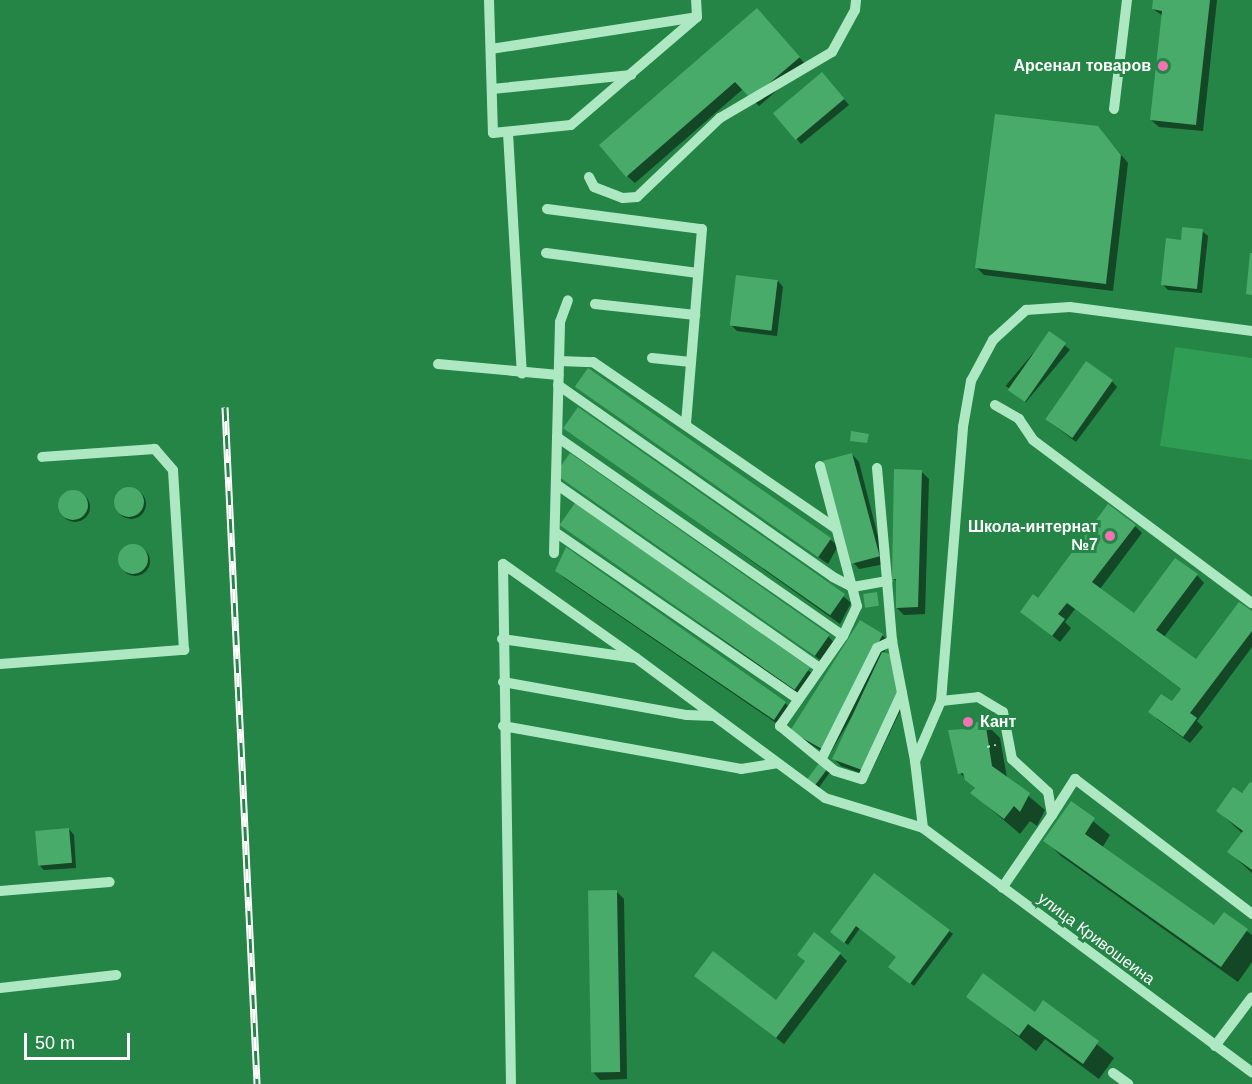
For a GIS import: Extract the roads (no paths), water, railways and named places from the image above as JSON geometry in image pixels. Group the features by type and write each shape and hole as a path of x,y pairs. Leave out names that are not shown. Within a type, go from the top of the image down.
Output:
{"street":[{"path":"489,0 493,133 571,125 697,17"},
{"path":"696,0 697,17"},
{"path":"589,177 594,187 623,198 637,196 720,118 832,52 855,10 856,0"},
{"path":"1114,109 1127,0"},
{"path":"491,49 697,17"},
{"path":"492,89 631,75"},
{"path":"508,133 522,374"},
{"path":"547,209 702,229 686,423"},
{"path":"546,253 698,273"},
{"path":"554,553 560,322 568,300"},
{"path":"595,304 694,315"},
{"path":"915,761 941,701 963,427 971,381 993,340 1026,310 1070,307 1252,331"},
{"path":"652,358 691,362"},
{"path":"559,361 593,362 686,423 835,528"},
{"path":"438,364 559,380 833,577 853,587 887,581"},
{"path":"995,405 1019,419 1034,440 1252,603"},
{"path":"557,437 843,636"},
{"path":"0,664 184,650 173,470 155,449 42,457"},
{"path":"820,466 857,606 843,636 780,726 789,737 822,758 836,771 862,779 902,691"},
{"path":"511,1084 503,726 503,564 636,658 825,798 923,828 915,761 892,641 877,468"},
{"path":"556,484 820,668"},
{"path":"555,532 798,699"},
{"path":"502,639 636,658"},
{"path":"822,758 877,648 892,641"},
{"path":"503,682 687,715 714,716"},
{"path":"941,701 978,697 1003,712 1012,759 1048,792 1052,815"},
{"path":"503,726 741,769 777,763"},
{"path":"1002,888 1075,779 1252,914"},
{"name":"улица Кривошеина","path":"923,828 1252,1072"},
{"path":"0,891 110,882"},
{"path":"0,988 116,975"},
{"path":"1215,1046 1252,997"},
{"path":"1113,1073 1128,1084"}],"railway":[{"path":"225,407 257,1084"}],"place":[{"name":"Арсенал товаров","path":"1163,66"},
{"name":"Школа-интернат №7","path":"1110,536"},
{"name":"Кант","path":"968,722"}]}
